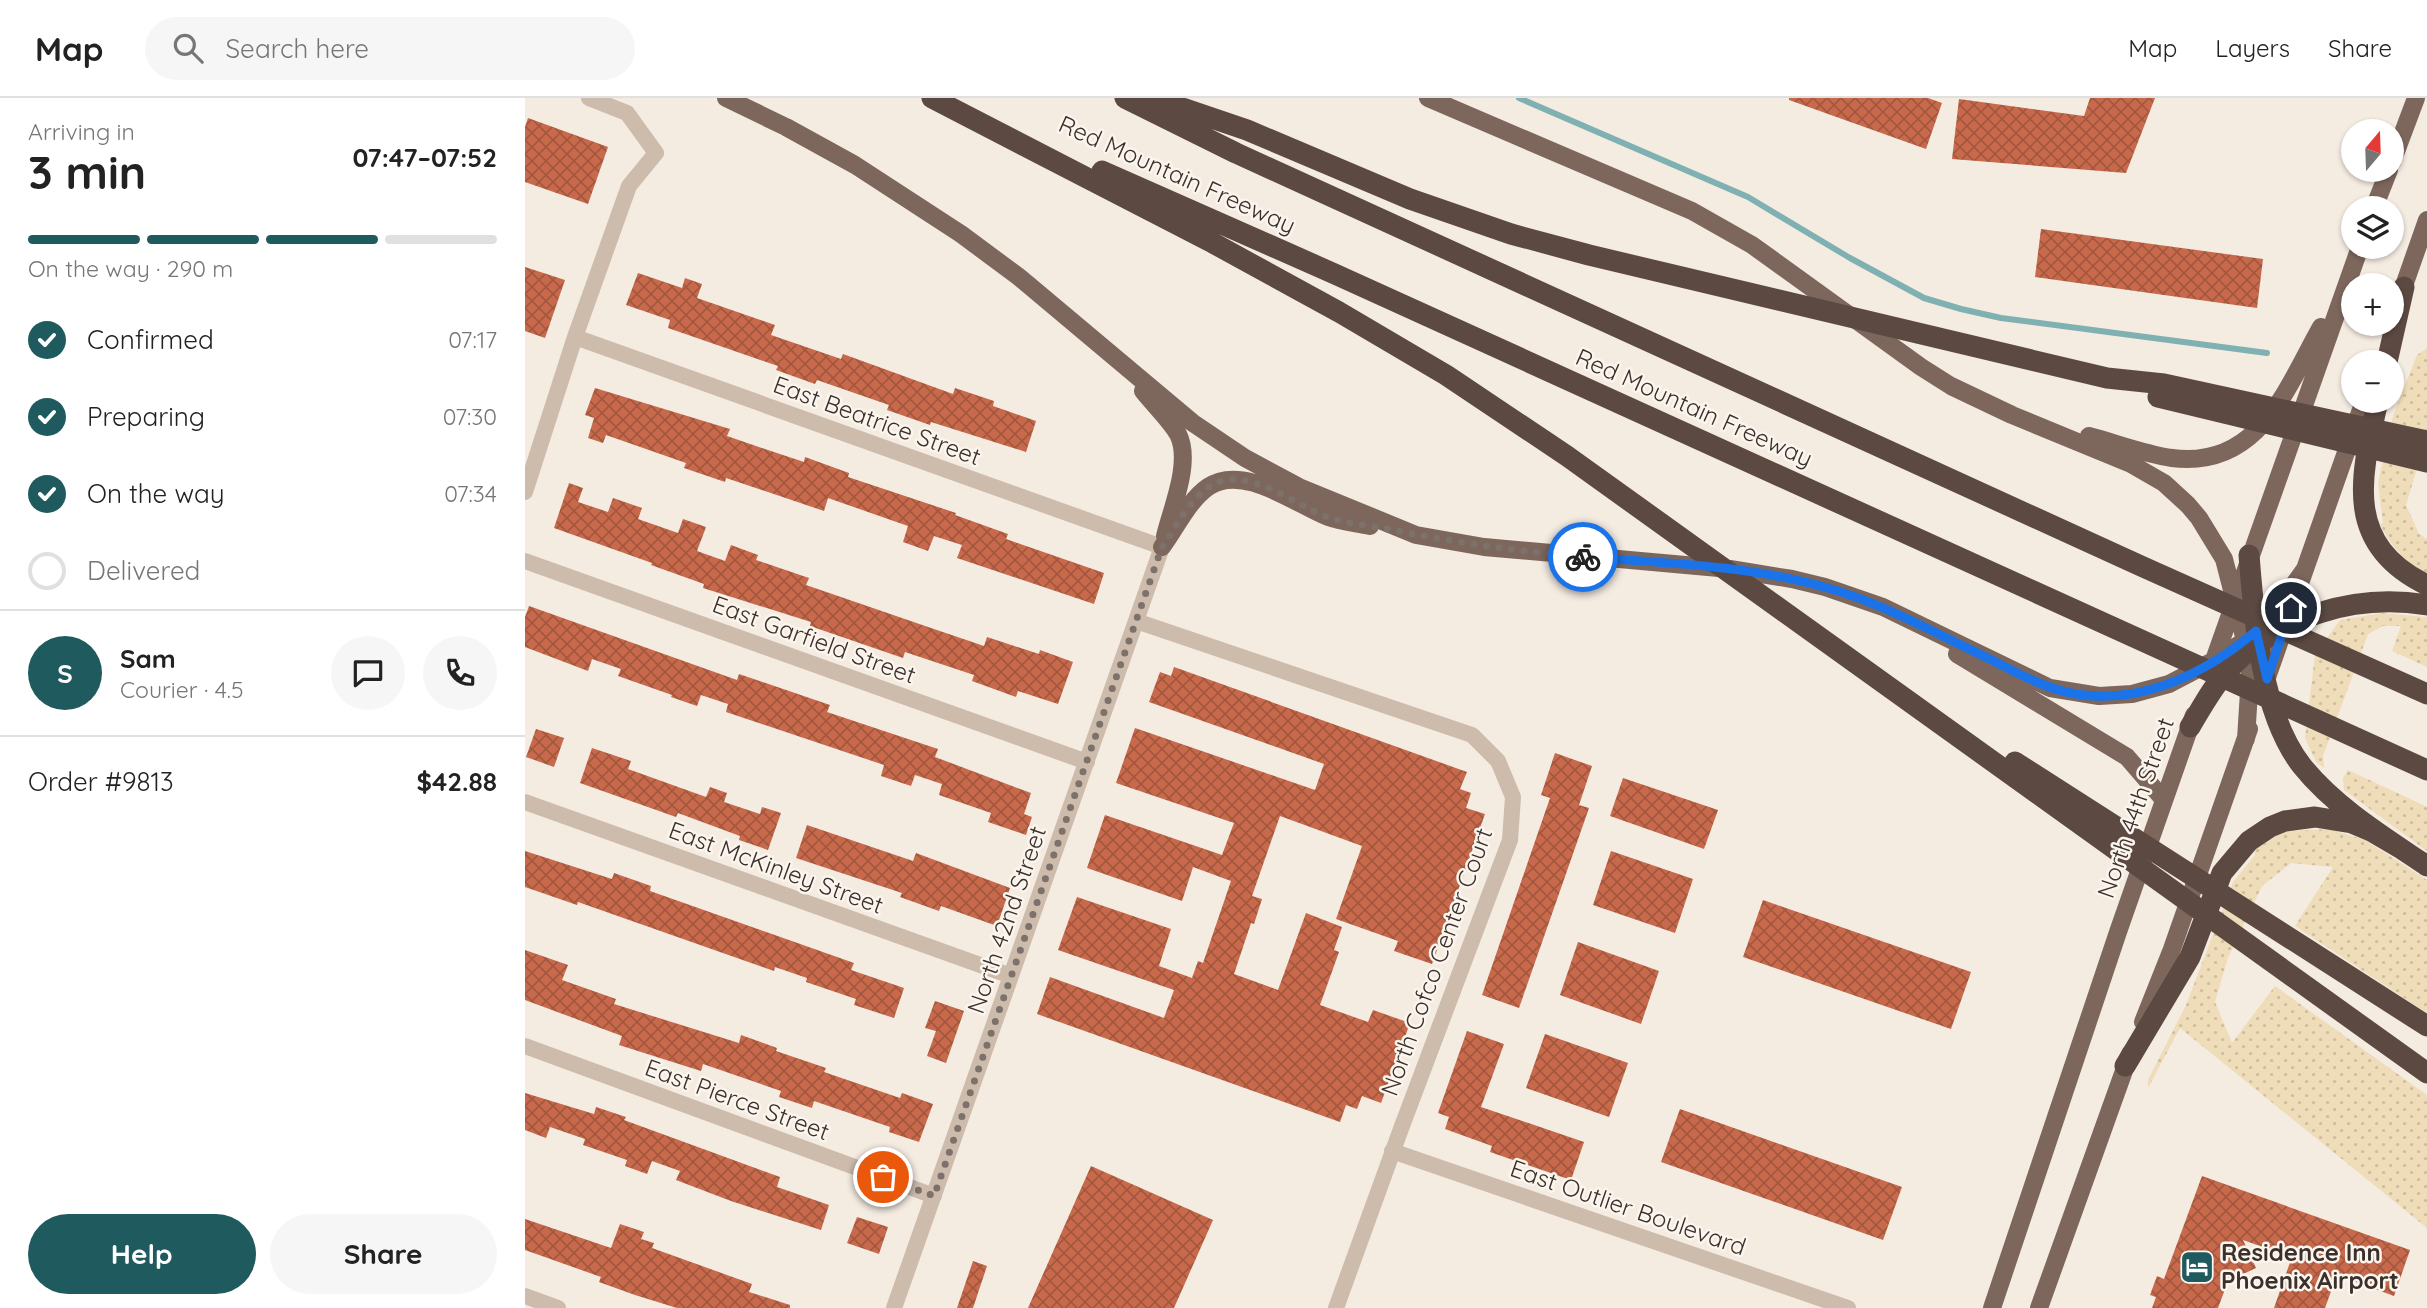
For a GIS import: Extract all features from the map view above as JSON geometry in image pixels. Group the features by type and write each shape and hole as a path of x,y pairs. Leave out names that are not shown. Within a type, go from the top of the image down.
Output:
{"highway":[{"path":"935,98 1213,243 1393,343 1508,416 1645,511 2427,1073"},
{"name":"Red Mountain Freeway","path":"935,98 1337,275 2427,770"},
{"name":"Red Mountain Freeway","path":"1125,98 1261,164 2427,694"},
{"path":"1153,98 1247,130 1342,172 1480,223 1589,255 2107,378 2164,399 2427,462"},
{"path":"2107,378 2164,384 2427,441"},
{"path":"2376,413 2363,476 2366,515 2375,538 2390,559 2399,568 2427,585"},
{"path":"2249,555 2252,642 2267,679 2278,721 2291,749 2301,765 2344,806 2427,866"},
{"path":"2190,727 2218,683 2252,642 2314,614 2360,603 2390,600 2427,605"},
{"path":"1893,690 2054,786 2427,1026"},
{"path":"2125,1066 2190,957 2222,873 2249,841 2284,821 2315,817 2352,823 2400,848"}],"main road":[{"path":"726,98 822,146 935,216 1019,277 1193,423 1245,458 1299,487 1416,535"},
{"path":"1428,98 1681,206 1721,226 1752,245 1951,386 2011,415 2131,464 2177,494 2199,518 2224,559 2235,600 2252,642 2246,739"},
{"path":"2405,127 2416,98"},
{"path":"2404,287 2427,220"},
{"path":"2011,415 2161,456 2200,459 2223,454 2246,441 2263,426 2341,293"},
{"name":"North 44th Street","path":"1992,1308 2164,800 2341,297"},
{"path":"1118,361 1177,433 1183,450 1184,467 1162,547"},
{"path":"2039,1308 2125,1066 2172,949 2360,413"},
{"path":"1162,547 1200,494 1215,483 1234,479 1253,482 1331,518 1416,535 1484,547 1760,573 1825,587 1883,607 2050,688 2083,695 2115,696 2150,690 2178,681 2252,642 2305,569"},
{"path":"1883,607 2010,688 2127,757 2164,800"}],"street":[{"path":"525,492 629,186 656,153 627,113 589,98"},
{"name":"East Beatrice Street","path":"576,337 1162,547"},
{"name":"North 42nd Street","path":"894,1308 1162,547"},
{"name":"East Garfield Street","path":"525,561 1087,762"},
{"name":"North Cofco Center Court","path":"1136,621 1472,734 1498,761 1513,797 1510,840 1392,1151 1336,1308"},
{"name":"East McKinley Street","path":"525,802 1011,976"},
{"name":"East Pierce Street","path":"525,1046 934,1196"},
{"name":"East Outlier Boulevard","path":"1392,1151 1848,1308"},
{"path":"525,1296 558,1308"}],"sand":[{"path":"2427,348 2427,435 2406,505 2419,534 2427,539 2427,574 2406,560 2380,524 2383,523 2378,483 2393,416 2394,413 2404,413 2404,388 2417,355"},
{"path":"2382,613 2427,617 2427,667 2392,651 2401,626 2383,626 2368,634 2323,756 2324,768 2316,762 2305,738 2315,655 2340,620"},
{"path":"2348,770 2427,807 2427,851 2344,790 2343,778"},
{"path":"2330,829 2365,840 2427,880 2427,1013 2295,926 2333,867 2291,863 2262,886 2228,958 2215,1002 2232,1043 2275,986 2427,1095 2427,1228 2180,1028 2148,1088 2148,1080 2186,1005 2233,882 2255,855 2254,850 2285,831"}],"building":[{"path":"1789,98 1928,98 1942,103 1926,149"},
{"path":"2090,98 2155,98 2126,173 1952,159 1959,99 2084,116"},
{"path":"528,118 608,147 588,204 525,182 525,127"},
{"path":"2041,229 2263,259 2257,308 2035,277"},
{"path":"525,267 565,280 545,338 525,331"},
{"path":"638,273 682,288 685,278 702,284 697,298 775,325 771,335 841,359 843,354 953,394 955,388 994,401 993,406 1036,421 1026,452 931,422 930,425 887,410 889,405 817,380 815,384 776,370 778,366 668,328 670,320 626,305"},
{"path":"595,388 730,429 727,436 804,462 805,457 849,473 848,477 956,513 955,515 1008,534 1006,539 1104,573 1094,604 957,558 962,545 934,536 928,551 903,542 908,526 828,498 824,511 726,478 725,482 684,468 686,463 606,435 603,443 588,438 594,418 585,415"},
{"path":"569,483 583,488 578,502 608,512 613,498 642,508 638,519 678,533 683,519 706,527 697,551 725,561 731,545 758,555 756,560 809,578 806,585 931,628 984,646 987,637 1039,654 1040,650 1073,662 1058,704 1018,691 1016,697 972,681 974,675 905,652 903,658 810,626 811,622 703,588 704,584 651,565 652,563 554,528"},
{"path":"529,606 737,680 739,674 830,705 827,712 938,749 935,757 1031,793 1024,814 1032,817 1026,835 988,822 991,813 939,795 942,784 915,775 911,786 881,776 884,765 726,712 728,704 701,695 697,706 618,676 621,669 592,659 588,671 525,647 525,617"},
{"path":"1174,667 1467,772 1460,789 1471,793 1466,808 1485,814 1432,964 1394,951 1398,941 1336,919 1362,846 1280,816 1252,896 1262,899 1234,974 1278,990 1306,913 1342,927 1334,950 1339,952 1320,1005 1368,1022 1373,1010 1410,1023 1381,1103 1362,1096 1357,1109 1346,1105 1340,1122 1037,1014 1050,977 1164,1018 1174,990 1058,950 1077,897 1171,929 1159,966 1192,978 1198,961 1203,963 1231,881 1193,867 1182,901 1087,868 1105,815 1222,855 1234,823 1116,783 1135,728 1315,790 1324,764 1149,702 1160,672 1171,676"},
{"path":"536,729 564,738 554,767 526,757"},
{"path":"592,748 631,761 628,769 706,797 710,787 727,793 724,802 760,814 762,807 781,813 768,850 739,840 740,836 678,813 676,817 580,783"},
{"path":"1555,753 1592,766 1579,805 1589,808 1519,1008 1482,995 1550,798 1541,795"},
{"path":"1623,778 1718,810 1704,849 1610,816"},
{"path":"807,825 913,861 916,853 1010,888 997,926 941,906 939,911 900,897 902,893 796,858"},
{"path":"525,851 612,879 614,873 651,886 650,891 854,963 851,970 904,988 894,1018 854,1005 856,999 806,982 807,978 775,967 774,971 578,902 577,905 525,887"},
{"path":"1611,851 1693,879 1675,933 1593,905"},
{"path":"1763,900 1971,972 1951,1029 1743,957"},
{"path":"1578,942 1659,971 1641,1024 1560,995"},
{"path":"525,950 568,965 562,980 616,999 614,1004 739,1043 741,1035 777,1048 776,1051 826,1068 824,1072 900,1098 902,1093 933,1104 919,1142 889,1132 890,1127 814,1101 812,1108 779,1097 781,1091 703,1064 701,1071 619,1045 622,1036 525,1000"},
{"path":"935,1001 964,1011 946,1063 927,1056 936,1031 925,1028"},
{"path":"1467,1031 1504,1044 1481,1107 1584,1142 1571,1180 1490,1152 1492,1146 1445,1129 1449,1117 1438,1113"},
{"path":"1545,1034 1628,1063 1609,1117 1526,1088"},
{"path":"525,1093 594,1114 596,1107 626,1117 624,1120 780,1177 777,1187 829,1205 821,1230 676,1180 680,1171 652,1161 647,1174 625,1166 627,1160 583,1145 585,1139 550,1127 546,1138 525,1130"},
{"path":"1680,1109 1902,1187 1883,1240 1661,1162"},
{"path":"1091,1166 1213,1220 1174,1308 1028,1308"},
{"path":"2202,1176 2410,1250 2394,1296 2337,1275 2325,1308 2274,1308 2294,1251 2285,1255 2243,1240 2256,1268 2228,1281 2218,1308 2152,1308 2156,1297 2150,1295 2157,1276 2164,1279"},
{"path":"857,1217 888,1227 879,1254 847,1243"},
{"path":"525,1219 611,1248 620,1224 644,1232 641,1239 654,1243 652,1248 752,1284 749,1292 790,1305 790,1308 677,1308 635,1295 599,1282 601,1277 525,1250"},
{"path":"973,1261 987,1266 973,1308 957,1308"}],"waterway":[{"path":"1519,98 1748,197 1850,258 1924,298 2001,318 2267,353"}],"way so far":[{"path":"883,1177 934,1196 1162,547 1200,494 1215,483 1244,480 1262,485 1331,518 1467,545 1583,557"}],"place":[{"name":"Residence Inn Phoenix Airport","path":"2197,1267"}],"route":[{"path":"1583,557 1730,569 1825,587 1883,607 2050,688 2083,695 2133,694 2178,681 2246,640 2256,631 2267,679 2291,608"}]}
